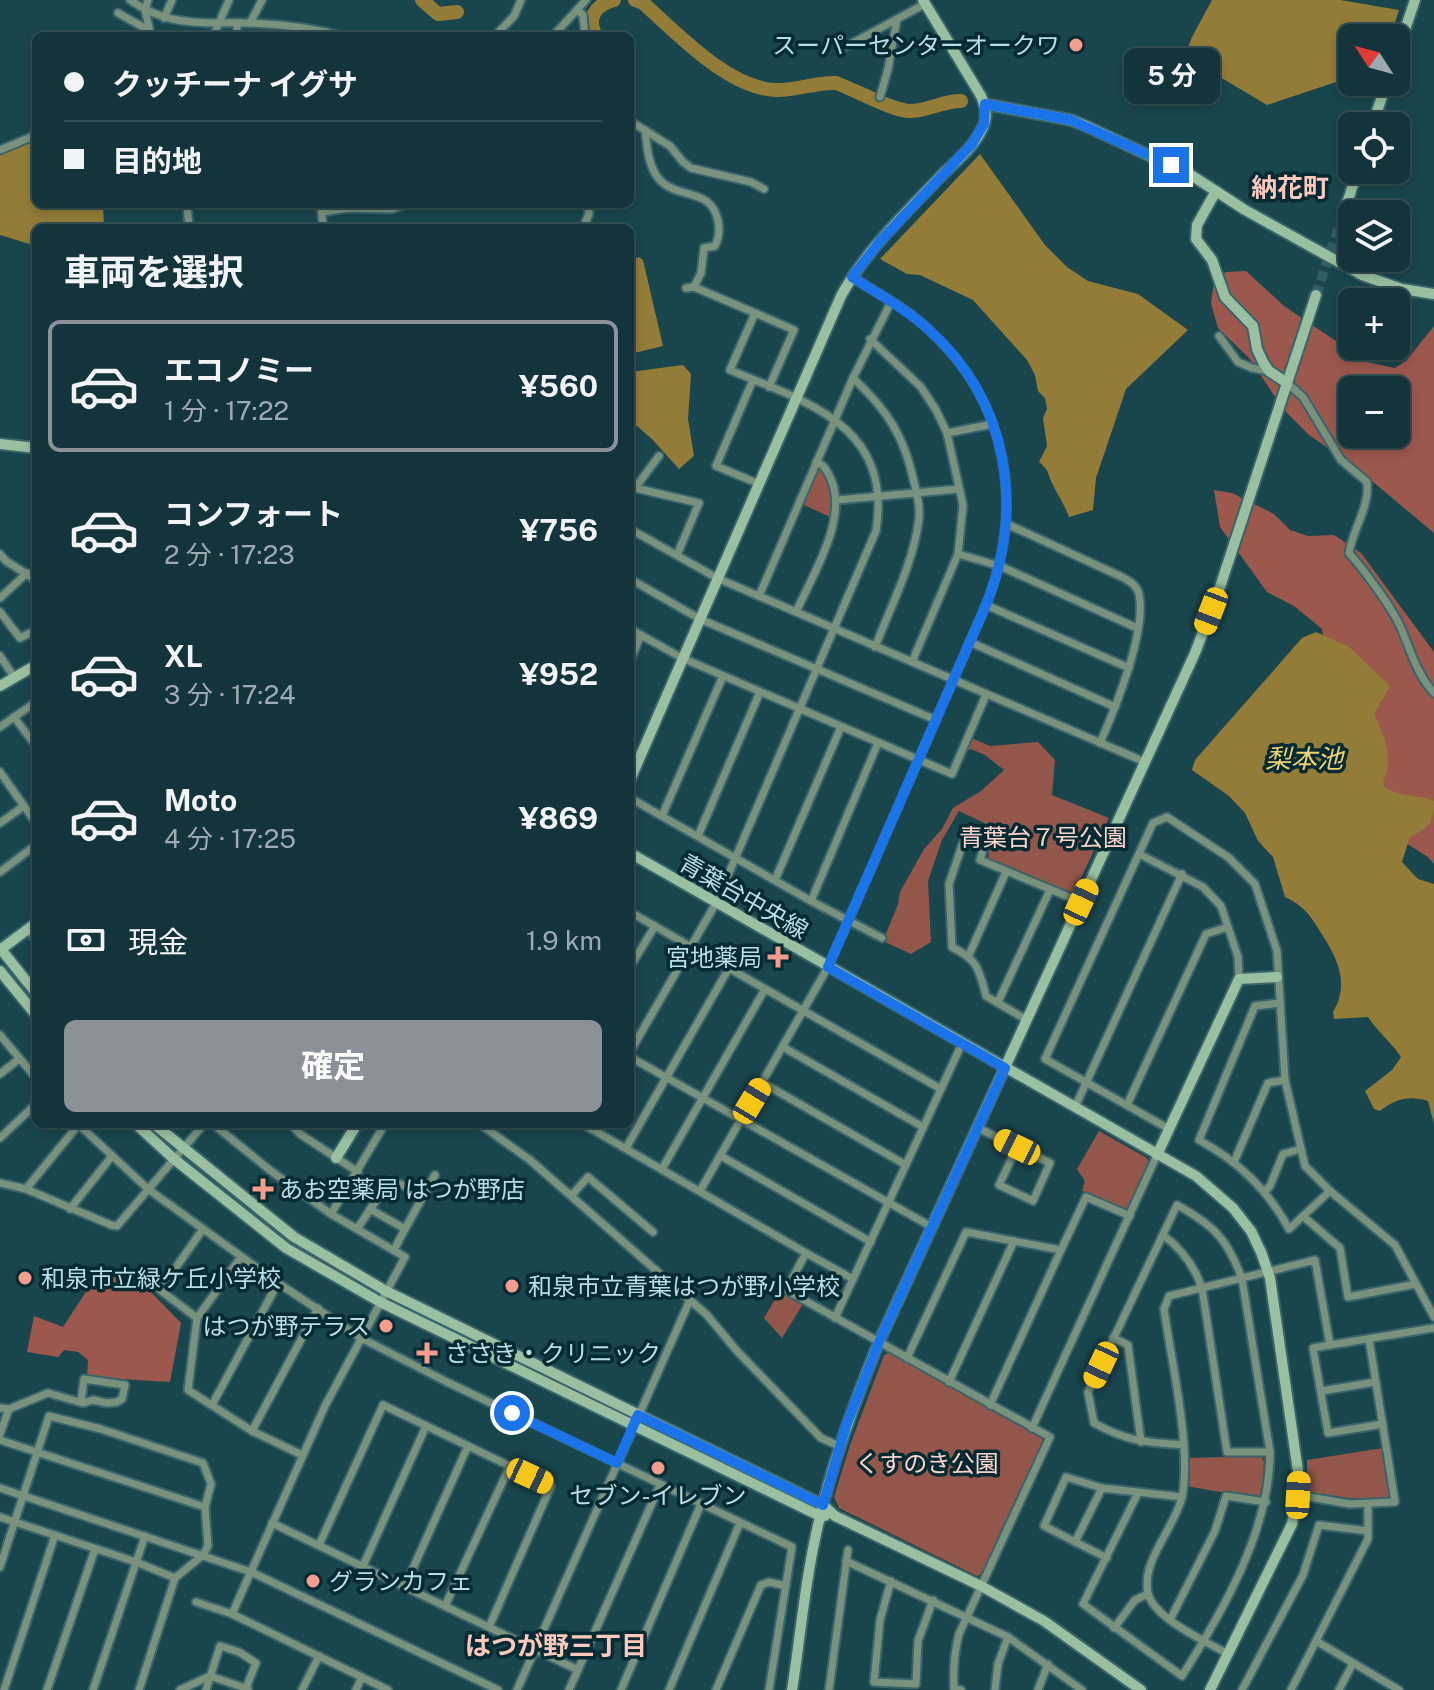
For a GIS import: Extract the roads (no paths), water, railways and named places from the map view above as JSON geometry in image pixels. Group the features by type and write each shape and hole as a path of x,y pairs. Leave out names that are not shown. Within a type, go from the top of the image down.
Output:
{"street":[{"path":"130,0 145,10 182,23 250,23 311,32"},
{"path":"148,0 145,10 151,32"},
{"path":"164,18 172,0"},
{"path":"215,32 229,0"},
{"path":"250,23 262,0"},
{"path":"499,32 514,16 521,0"},
{"path":"557,32 586,0"},
{"path":"1407,24 1415,0"},
{"path":"634,771 828,321 852,277 881,240 972,144 984,124 985,104 924,2 847,46"},
{"path":"577,10 583,15 585,32"},
{"path":"118,13 149,32"},
{"path":"880,97 897,19"},
{"path":"237,23 237,32"},
{"path":"985,104 1071,120 1171,165 1362,275 1402,289 1434,294"},
{"path":"634,123 670,146 691,168 751,182 764,189"},
{"path":"645,130 647,150 656,175 671,188 698,194 718,218 719,240 715,246 704,248 701,273 690,288 794,330 769,387"},
{"path":"0,150 32,137"},
{"path":"1216,191 1197,225 1196,239 1212,260 1225,297 1253,326 1257,349 1269,371"},
{"path":"322,208 395,208"},
{"path":"700,1191 828,967 986,605 1000,566 1007,524 1006,479 993,424 977,390 956,358 929,329 852,277"},
{"path":"792,1690 807,1580 821,1511 839,1446 879,1342 1200,640 1316,295"},
{"path":"759,596 870,339 891,302"},
{"path":"634,1048 716,903 876,531 879,496 870,461 852,435 835,419 730,370 755,313"},
{"path":"1219,336 1238,362 1269,371 1303,397 1341,460 1367,482 1369,492 1352,535 1349,553 1387,604 1400,626 1415,666 1434,693"},
{"path":"870,339 921,387 947,433 963,505 958,554 912,662"},
{"path":"853,378 887,414 898,431 909,458 920,515 915,540 875,647"},
{"path":"753,380 716,466 757,483"},
{"path":"947,433 993,424"},
{"path":"0,444 32,448"},
{"path":"634,485 659,456"},
{"path":"796,612 829,536 837,500 828,472 823,464 816,462"},
{"path":"634,486 699,503 677,555"},
{"path":"837,500 959,489"},
{"path":"1007,524 1132,583 1139,593 1137,628 1129,668 1100,743"},
{"path":"634,531 717,578 1145,762"},
{"path":"0,554 32,577"},
{"path":"958,554 1000,566 1137,628"},
{"path":"0,598 27,573"},
{"path":"634,581 700,619 936,720"},
{"path":"986,605 1129,668"},
{"path":"0,612 20,638 32,632"},
{"path":"634,631 682,658 952,774 986,695"},
{"path":"634,652 641,635"},
{"path":"970,642 1115,707"},
{"path":"0,656 14,677"},
{"path":"0,686 32,667"},
{"path":"662,816 723,676"},
{"path":"698,836 760,692"},
{"path":"0,727 32,705"},
{"path":"14,717 32,741"},
{"path":"775,880 841,727"},
{"path":"811,901 878,743"},
{"path":"0,773 32,817"},
{"path":"634,800 882,938"},
{"path":"0,823 24,806"},
{"path":"1169,1129 1045,1059 1153,823 1167,817 1228,857 1255,884 1277,951 1285,1080 1305,1166 1395,1245 1434,1317"},
{"path":"1027,1020 986,996 978,966 969,955 952,947 949,884 965,837 985,843 980,860 1081,902"},
{"path":"0,872 32,848"},
{"path":"1032,1428 1239,979 1238,957 1221,906 1203,887 1139,854"},
{"name":"青葉台中央線","path":"634,855 1196,1176 1233,1208 1251,1231 1268,1272 1297,1454 1298,1495 1292,1524 1279,1553 1210,1690"},
{"path":"969,955 1006,872"},
{"path":"1075,1107 1182,874"},
{"path":"998,1002 1050,890"},
{"path":"634,914 941,1089"},
{"path":"32,926 0,949 32,988"},
{"path":"634,960 655,926"},
{"path":"1127,1105 1206,934 1228,927"},
{"path":"626,1148 729,968"},
{"path":"0,971 32,1010"},
{"path":"1239,979 1277,977"},
{"path":"662,1169 765,989"},
{"path":"1279,1003 1255,1006 1199,1140 1249,1174 1289,1229 1330,1191"},
{"path":"0,1035 32,1074"},
{"path":"783,1047 923,1127"},
{"path":"835,1318 959,1050"},
{"path":"634,1057 932,1227"},
{"path":"0,1074 19,1059"},
{"path":"1234,1162 1268,1083 1285,1080"},
{"path":"763,1083 906,1165"},
{"path":"0,1138 32,1108"},
{"path":"26,1189 76,1128"},
{"path":"83,1128 148,1189 278,1283 361,1338 792,1547 769,1690"},
{"path":"140,1128 174,1159 286,1248 380,1302 633,1427 835,1516 981,1586 1052,1626 1141,1690"},
{"path":"158,1128 294,1237 386,1291 638,1415 821,1511"},
{"path":"0,1183 26,1189 117,1226 200,1128"},
{"path":"218,1128 331,1214 405,1257 302,1455 232,1614"},
{"path":"295,1128 358,1172"},
{"path":"336,1158 355,1128"},
{"path":"331,1214 383,1128"},
{"path":"486,1128 572,1195 707,1315 737,1351 821,1438 839,1446"},
{"path":"592,1128 853,1279"},
{"path":"978,1128 1050,1163 1033,1201 999,1185 1017,1147"},
{"path":"1264,1192 1270,1186 1283,1154 1301,1149"},
{"path":"70,1209 112,1156"},
{"path":"721,1156 871,1242"},
{"path":"396,1246 435,1175"},
{"path":"572,1195 588,1177 653,1232"},
{"path":"357,1229 390,1180 424,1194"},
{"path":"990,1405 1086,1197 1130,1216"},
{"path":"1138,1493 1083,1604 1182,1676 1204,1641 1257,1535 1270,1477 1270,1452 1242,1279 1225,1242 1213,1227 1177,1205 1088,1392 1094,1423 1119,1437 1184,1445"},
{"path":"370,1209 405,1229"},
{"path":"1304,1217 1340,1248 1348,1297 1416,1284"},
{"path":"197,1318 160,1290 203,1229"},
{"path":"907,1358 966,1232 1061,1250"},
{"path":"1163,1235 1183,1253 1197,1273 1202,1288 1227,1452 1270,1452"},
{"path":"949,1382 1014,1241"},
{"path":"806,1253 786,1290 1050,1437 967,1616 954,1653 954,1689 961,1690"},
{"path":"241,1257 197,1318 188,1390 252,1431 302,1455"},
{"path":"1228,1654 1154,1608 1148,1594 1147,1575 1182,1497 1184,1445 1164,1309 1169,1296 1315,1260 1330,1345"},
{"path":"212,1405 278,1283"},
{"path":"517,1690 690,1300"},
{"path":"252,1431 318,1308"},
{"path":"1383,1424 1328,1433 1313,1348 1434,1328"},
{"path":"1113,1338 1128,1345 1141,1442"},
{"path":"1298,1495 1368,1504 1395,1502 1369,1339"},
{"path":"0,1434 4,1408 48,1393 81,1402 117,1402 122,1399 125,1385 84,1379 81,1402"},
{"path":"1321,1391 1376,1382"},
{"path":"319,1545 383,1405 510,1466 551,1486 489,1627"},
{"path":"0,1567 49,1416 101,1429 203,1463 211,1484 205,1507 208,1546 203,1555 175,1578 139,1690"},
{"path":"363,1566 426,1426"},
{"path":"0,1440 205,1507"},
{"path":"405,1586 468,1446"},
{"path":"445,1606 510,1466"},
{"path":"1107,1558 1044,1526 1066,1477 1102,1488 1182,1497"},
{"path":"569,1690 660,1485"},
{"path":"0,1488 251,1572 498,1690"},
{"path":"1075,1542 1102,1488"},
{"path":"1170,1620 1215,1531 1226,1496 1266,1502"},
{"path":"621,1690 701,1504"},
{"path":"1291,1690 1368,1539 1368,1504"},
{"path":"0,1517 175,1578"},
{"path":"272,1523 578,1670"},
{"path":"669,1690 740,1523"},
{"path":"1242,1690 1303,1575 1319,1525 1368,1531"},
{"path":"4,1690 55,1535"},
{"path":"93,1690 145,1536"},
{"path":"47,1690 95,1549"},
{"path":"829,1690 848,1550"},
{"path":"846,1561 1008,1637 1082,1690"},
{"path":"891,1581 879,1629 874,1682 916,1684 918,1641 933,1600"},
{"path":"716,1690 761,1585 769,1582 786,1586"},
{"path":"1114,1628 1135,1600 1148,1594"},
{"path":"196,1602 212,1603 388,1690"},
{"path":"995,1690 998,1664 1008,1637"},
{"path":"1316,1641 1388,1687 1399,1690"},
{"path":"180,1690 210,1676 248,1689 256,1663 220,1646 210,1676 206,1690"},
{"path":"302,1690 319,1656"},
{"path":"1339,1690 1353,1663"},
{"path":"1038,1690 1048,1664"},
{"path":"356,1690 362,1677"}],"water":[{"path":"1212,0 1340,0 1399,10 1394,24 1338,24 1338,81 1267,105 1220,77 1181,65"},
{"path":"32,142 32,208 103,208 104,224 32,224 32,245 0,235 0,155"},
{"path":"980,154 1045,245 1067,267 1088,281 1138,294 1188,330 1126,389 1096,478 1093,510 1069,517 1047,471 1039,462 1047,446 1043,418 1047,409 1027,360 973,300 920,275 907,274 880,259"},
{"path":"639,257 643,260 663,346 634,353 634,259"},
{"path":"683,365 691,374 688,419 694,456 679,469 634,423 634,371"},
{"name":"梨本池","path":"1316,632 1348,646 1390,686 1374,714 1388,756 1383,781 1385,788 1434,801 1431,820 1410,837 1402,862 1418,879 1434,884 1434,1124 1428,1101 1421,1099 1402,1099 1380,1111 1374,1109 1365,1091 1392,1070 1401,1057 1368,1017 1334,1019 1341,983 1329,945 1307,913 1285,897 1273,857 1258,841 1245,813 1229,796 1192,770 1195,760 1302,638"}],"waterway":[{"path":"422,0 438,14 457,12"},
{"path":"594,32 592,18 597,9 614,0"},
{"path":"635,0 643,3 722,70 757,87 783,90 836,83 884,104 910,111 961,101"}],"tunnel":[{"path":"1316,295 1338,230"}],"place":[{"name":"スーパーセンターオークワ","path":"1076,45"},
{"name":"宮地薬局","path":"778,957"},
{"name":"あお空薬局 はつが野店","path":"263,1189"},
{"name":"和泉市立緑ケ丘小学校","path":"25,1278"},
{"name":"和泉市立青葉はつが野小学校","path":"512,1286"},
{"name":"はつが野テラス","path":"386,1326"},
{"name":"ささき・クリニック","path":"427,1353"},
{"name":"セブン-イレブン","path":"658,1468"},
{"name":"グランカフェ","path":"313,1581"}],"district":[{"name":"納花町","path":"1290,187"},
{"name":"はつが野三丁目","path":"556,1645"}],"park label":[{"name":"青葉台７号公園","path":"1043,837"},
{"name":"くすのき公園","path":"927,1463"}]}
